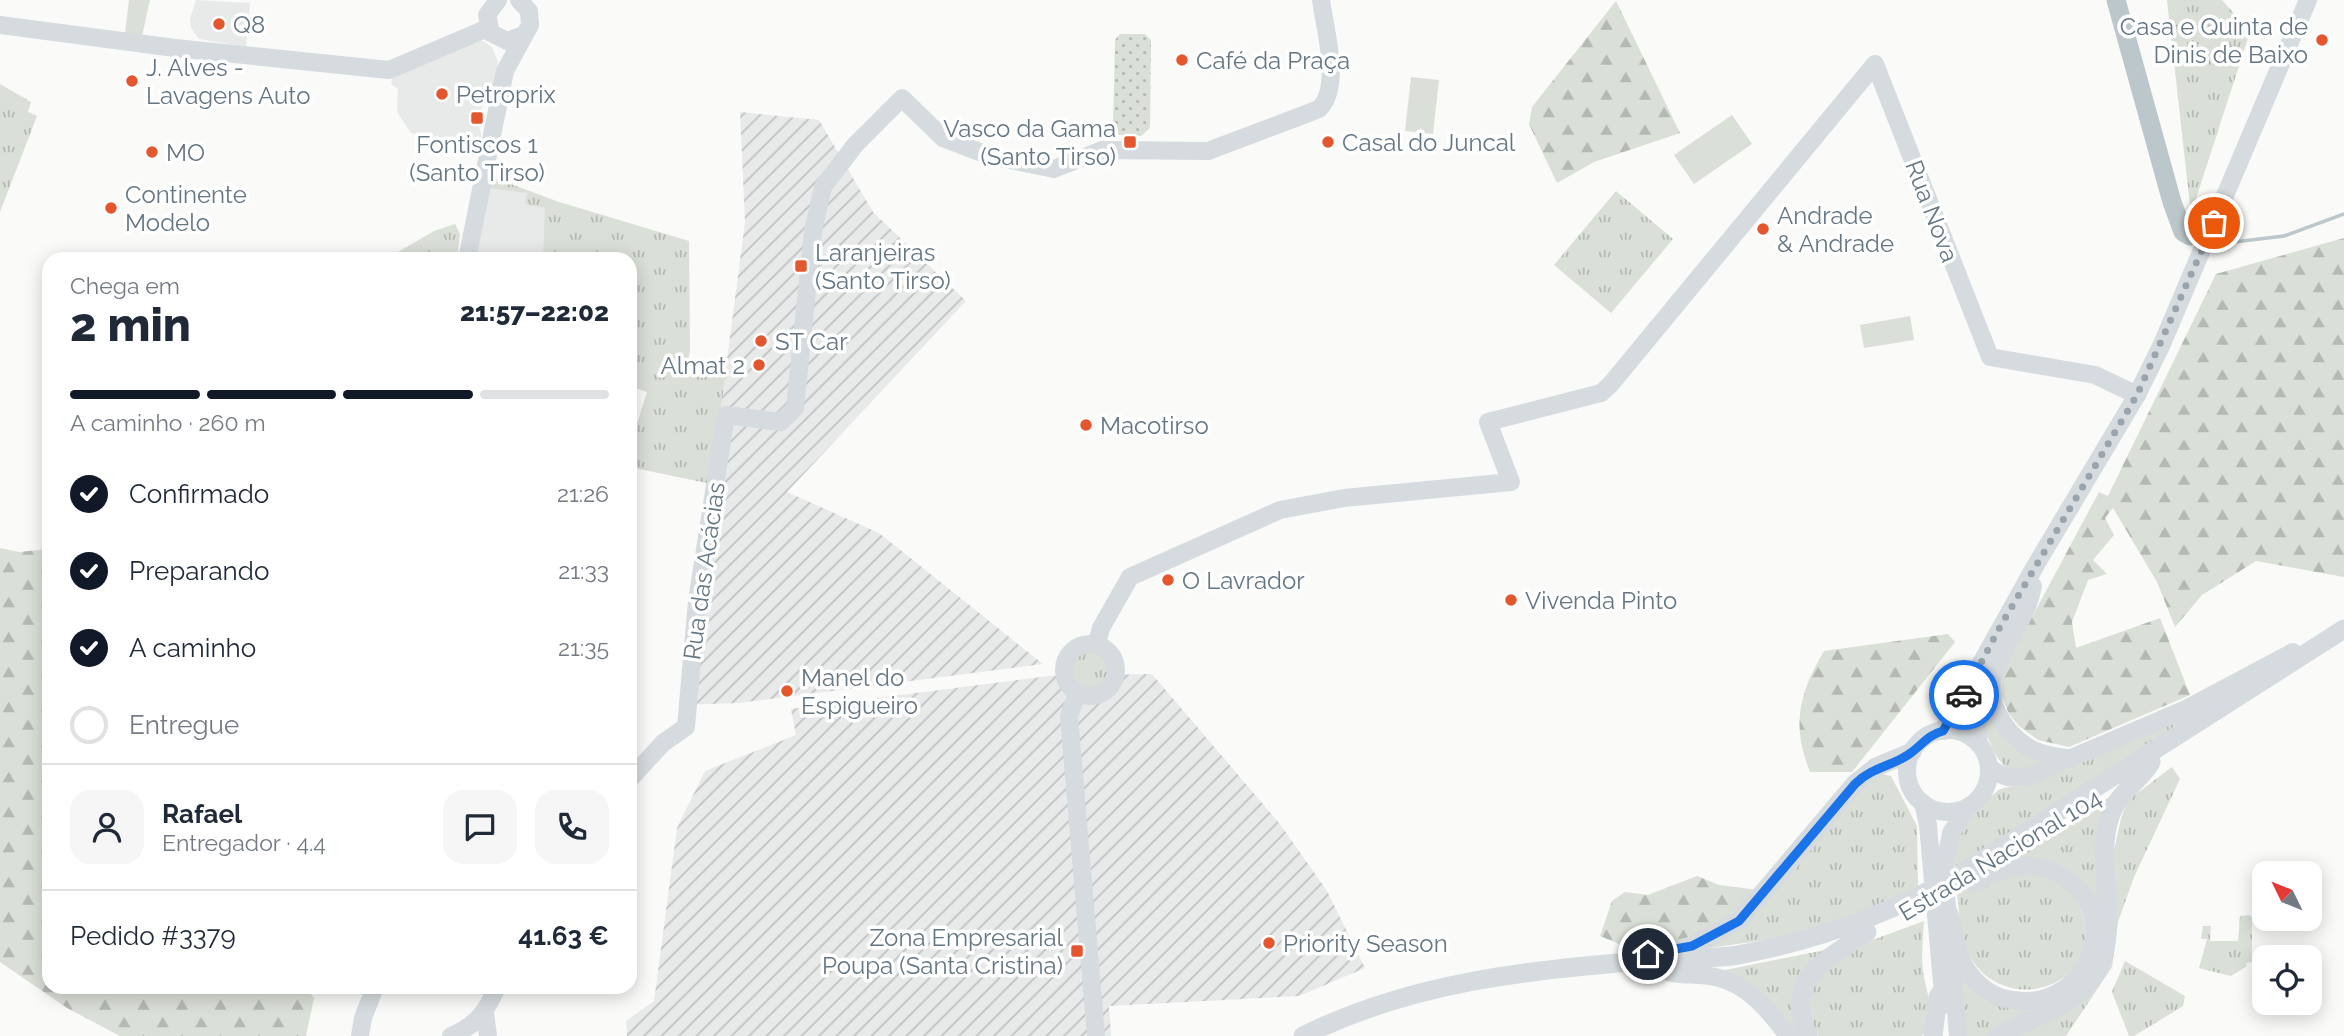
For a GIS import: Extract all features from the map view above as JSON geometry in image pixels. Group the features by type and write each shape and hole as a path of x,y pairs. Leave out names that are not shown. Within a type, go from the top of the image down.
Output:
{"main road":[{"name":"Estrada Nacional 104","path":"1541,972 1641,961 1737,955 1905,911 2344,629"},
{"name":"Estrada Nacional 104","path":"1541,972 1662,970 1739,962 1867,932 1968,880 2344,635"},
{"path":"1641,961 1648,954 1692,946 1739,921 1855,784 1877,767 1912,752"},
{"path":"1998,1036 2057,1010 2084,989 2096,974 2108,933 2104,845 2114,808 2151,762"},
{"path":"1808,1036 1800,1010 1805,984 1817,966 1832,952 1867,932"},
{"path":"1303,1036 1374,1004 1437,987 1541,972"},
{"path":"1933,1036 1938,997 1942,990"}],"street":[{"name":"Rua das Acácias","path":"637,771 663,743 686,727 697,601 726,415 781,422 795,408 813,231 823,187 855,145 902,98 943,138 990,156 1054,169 1102,150 1208,151 1319,109 1327,101 1331,82 1321,0"},
{"path":"1943,731 2137,395 2162,344 2308,0"},
{"path":"493,1 487,15 505,71"},
{"path":"468,252 505,71 530,25 528,4"},
{"path":"5,26 175,48 389,70 494,34 513,41 524,35"},
{"name":"Rua Nova","path":"1097,644 1101,628 1130,577 1280,510 1342,498 1511,482 1488,422 1601,393 1610,385 1875,64 1990,357 2095,374 2137,395"},
{"path":"2095,465 1977,696 1975,729 1989,767 1998,775 2014,779 2071,759 2186,709 2308,644 2315,646"},
{"path":"2033,586 2029,605 1993,676 1993,697 2003,722 2016,738 2037,752 2071,759"},
{"path":"1084,644 1097,644 1116,666 1117,677 1092,698 1077,694 1063,677 1063,664 1084,644"},
{"path":"1077,694 1069,716 1096,1036"},
{"path":"1968,807 1945,812 1923,803 1915,795 1908,774 1912,752 1931,734 1943,731 1968,736 1979,744"},
{"path":"1958,1036 1944,871 1946,852 1951,833 1968,807 1984,790 1989,767"},
{"path":"1923,803 1928,825 1947,1036"},
{"path":"1949,913 1960,958 1981,986 1997,996 2023,1003 2057,995 2074,981 2089,959 2096,932 2088,905 2073,883 2051,868 2021,864 1997,871 1974,883 1968,880"},
{"path":"1662,970 1670,974 1722,978 1742,986 1768,1009 1788,1036"},
{"path":"360,1036 363,1018 373,994"},
{"path":"455,1035 476,1024 485,1013 494,994"},
{"path":"485,1013 488,1036"},
{"path":"455,1035 478,1036"}],"shaded area":[{"name":"Q8","path":"196,0 250,3 246,47 199,39 191,28 190,19"},
{"name":"Petroprix","path":"483,41 492,47 498,62 495,81 475,122 479,124 482,140 479,151 411,133 397,112 398,89 391,84 393,75 474,42"},
{"path":"740,112 819,120 873,212 966,301 787,492 879,533 1043,664 738,703 682,705 745,222"},
{"path":"492,177 556,201 552,252 476,252"},
{"path":"1152,674 1280,824 1327,891 1365,968 1299,996 1109,1006 1111,1036 627,1036 626,1021 654,1001 677,828 705,771 796,735 791,709 1049,676"}],"green space":[{"path":"129,0 150,0 142,36 125,34"},
{"path":"2167,0 2222,0 2250,32 2191,214"},
{"path":"1616,1 1680,133 1594,162 1557,183 1529,124 1532,107"},
{"path":"1120,34 1145,34 1151,40 1150,128 1141,136 1119,135 1113,130 1115,40"},
{"path":"1411,77 1439,80 1433,134 1405,131"},
{"path":"0,84 31,102 28,112 37,116 0,212"},
{"path":"1732,115 1752,144 1694,184 1674,155"},
{"path":"492,177 556,201 689,241 690,350 687,367 725,377 711,484 637,468 637,424 647,392 637,388 637,252 543,252 545,208 525,204 527,193 489,188"},
{"path":"1616,191 1673,239 1611,313 1554,265"},
{"path":"455,224 460,234 458,252 398,252 434,231"},
{"path":"2344,238 2344,577 2256,561 2202,595 2175,627 2157,582 2113,508 2105,518 2114,535 2093,560 2107,574 2088,580 2072,622 2076,648 2160,618 2190,695 2069,747 2038,740 2019,726 2009,714 2001,695 2002,673 2099,492 2108,496 2216,274"},
{"path":"1910,316 1914,340 1864,348 1860,325"},
{"path":"0,548 19,552 42,550 42,991 0,962"},
{"path":"1948,634 1955,642 1852,772 1810,772 1801,739 1800,710 1809,681 1824,651"},
{"path":"1090,651 1098,652 1104,657 1109,663 1109,679 1104,685 1098,690 1090,691 1082,690 1076,685 1071,679 1070,671 1071,663 1076,657 1082,652"},
{"path":"2231,691 1985,849 2002,875 2028,870 2050,876 2067,888 2078,904 2085,922 2085,942 2079,960 2067,975 2047,986 2018,989 2004,986 1981,971 1965,947 1961,932 1954,864 1958,836 1974,814 2002,789 2025,786"},
{"path":"1984,693 2044,762 2027,769 2008,770 1997,757 1981,724"},
{"path":"2172,767 2180,779 2134,877 2118,922 2112,967 2066,1036 2016,1036 2079,1004 2127,801"},
{"path":"1882,774 1891,776 1917,826 1918,886 1845,920 1772,939 1696,950 1855,788"},
{"path":"2111,796 2100,936 2091,900 2076,876 2051,862 2014,857"},
{"path":"1697,876 1719,885 1758,890 1728,921 1666,946 1631,949 1600,936 1612,901 1625,892 1648,895"},
{"path":"2240,916 2252,917 2252,962 2246,963 2247,966 2231,976 2199,968 2207,939 2201,939 2203,926 2211,926 2210,941 2238,941"},
{"path":"1924,921 1922,965 1930,1012 1927,1028 1922,1036 1818,1036 1807,1009 1810,989 1840,952"},
{"path":"1825,950 1809,965 1800,1036 1793,1036 1720,971"},
{"path":"2125,961 2185,996 2183,1006 2134,1036 2129,1036 2112,992"},
{"path":"1961,976 2034,1007 1989,1036 1964,1036"},
{"path":"47,994 311,994 314,998 306,1036 120,1036"}],"waterway":[{"path":"2116,0 2172,202 2183,232 2190,236"},
{"path":"2226,243 2284,236 2344,214"}],"way so far":[{"path":"1964,695 2001,625 2137,395 2214,223"}],"place":[{"name":"Q8","path":"219,24"},
{"name":"Casa e Quinta de Dinis de Baixo","path":"2322,40"},
{"name":"Café da Praça","path":"1182,60"},
{"name":"J. Alves - Lavagens Auto","path":"132,81"},
{"name":"Petroprix","path":"442,94"},
{"name":"Fontiscos 1 (Santo Tirso)","path":"477,118"},
{"name":"Vasco da Gama (Santo Tirso)","path":"1130,142"},
{"name":"Casal do Juncal","path":"1328,142"},
{"name":"MO","path":"152,152"},
{"name":"Continente Modelo","path":"111,208"},
{"name":"Andrade & Andrade","path":"1763,229"},
{"name":"Laranjeiras (Santo Tirso)","path":"801,266"},
{"name":"ST Car","path":"761,341"},
{"name":"Almat 2","path":"759,365"},
{"name":"Macotirso","path":"1086,425"},
{"name":"O Lavrador","path":"1168,580"},
{"name":"Vivenda Pinto","path":"1511,600"},
{"name":"Manel do Espigueiro","path":"787,691"},
{"name":"Priority Season","path":"1269,943"},
{"name":"Zona Empresarial Poupa (Santa Cristina)","path":"1077,951"}],"route":[{"path":"1648,954 1692,946 1718,935 1739,921 1855,784 1877,767 1912,752 1931,734 1943,731 1964,695"}]}
